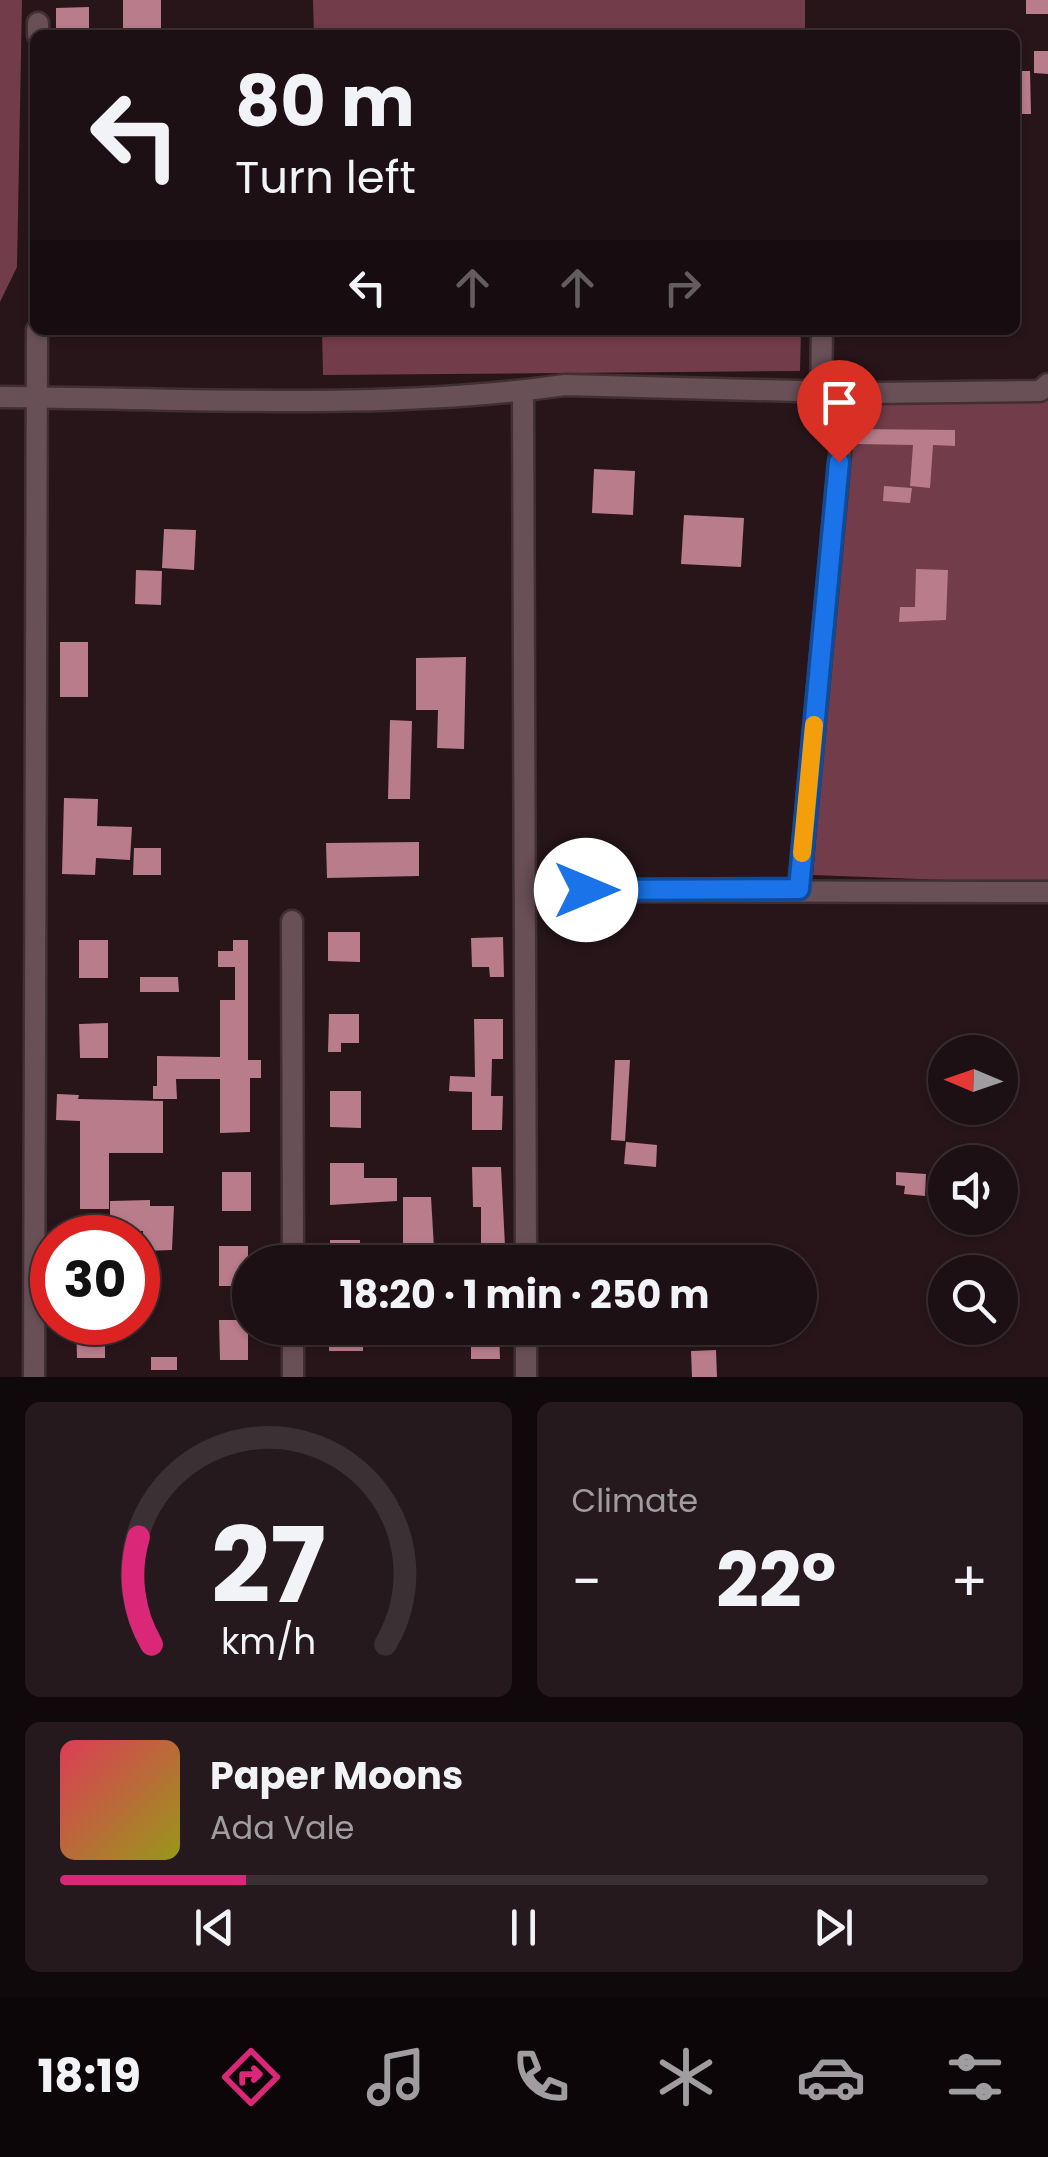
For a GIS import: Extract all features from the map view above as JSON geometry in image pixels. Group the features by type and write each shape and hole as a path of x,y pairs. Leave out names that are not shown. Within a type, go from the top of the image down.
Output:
{"street":[{"path":"34,1377 37,335"},
{"path":"799,889 842,422 821,392 822,335"},
{"path":"0,397 389,400 565,385 821,392 1040,390 1048,384"},
{"path":"523,391 526,1245"},
{"path":"586,890 1048,892"},
{"path":"292,920 293,1245"},
{"path":"293,1345 293,1377"},
{"path":"526,1345 526,1377"}],"shaded area":[{"path":"0,0 22,0 17,267 0,302"},
{"path":"313,0 805,0 805,30 314,30"},
{"path":"322,335 801,335 800,371 323,375"},
{"path":"1048,399 1048,884 813,875 852,400"}],"building":[{"path":"123,0 161,0 161,30 123,30"},
{"path":"1026,0 1048,0 1048,14 1026,14"},
{"path":"89,7 89,30 56,30 56,8"},
{"path":"1034,51 1048,51 1048,74 1034,73"},
{"path":"1020,71 1030,71 1031,114 1020,114"},
{"path":"856,429 955,430 955,446 933,445 930,488 910,486 913,445 855,444"},
{"path":"594,469 635,471 633,515 592,513"},
{"path":"884,486 912,488 910,503 883,501"},
{"path":"684,515 744,518 741,567 681,564"},
{"path":"164,529 196,530 194,570 162,568"},
{"path":"916,569 948,570 946,620 899,622 900,607 915,607"},
{"path":"136,570 162,571 161,605 135,604"},
{"path":"60,642 88,642 88,697 60,697"},
{"path":"466,657 464,749 437,748 438,710 416,710 416,658"},
{"path":"390,720 412,721 410,799 388,799"},
{"path":"64,798 98,799 97,826 132,827 130,860 96,858 95,875 62,874"},
{"path":"419,842 419,876 327,878 326,843"},
{"path":"134,848 161,848 161,875 133,875"},
{"path":"328,932 360,932 360,962 328,961"},
{"path":"503,937 504,977 490,977 489,967 472,967 471,938"},
{"path":"79,940 108,940 108,978 79,978"},
{"path":"233,940 248,940 248,1060 261,1060 261,1078 250,1078 250,1132 220,1133 220,1079 176,1079 177,1099 153,1099 153,1086 157,1086 157,1056 220,1057 220,1000 235,1000 235,967 218,967 218,951 233,951"},
{"path":"140,977 178,977 179,992 140,992"},
{"path":"329,1014 359,1014 359,1043 341,1043 341,1052 328,1052"},
{"path":"474,1019 503,1019 503,1059 492,1059 491,1096 503,1096 502,1130 472,1130 472,1092 449,1091 450,1076 475,1077"},
{"path":"108,1023 108,1058 80,1058 79,1024"},
{"path":"615,1060 630,1060 625,1141 611,1140"},
{"path":"330,1091 361,1091 361,1128 330,1127"},
{"path":"57,1094 79,1095 78,1099 163,1101 163,1153 109,1153 109,1209 80,1209 80,1121 56,1120"},
{"path":"626,1142 657,1145 656,1167 624,1164"},
{"path":"330,1163 364,1163 364,1178 397,1178 397,1201 330,1205"},
{"path":"472,1167 501,1167 505,1245 481,1245 481,1207 473,1207"},
{"path":"222,1172 251,1172 251,1211 222,1211"},
{"path":"896,1172 926,1174 925,1196 904,1194 905,1186 896,1185"},
{"path":"403,1197 431,1197 434,1245 403,1245"},
{"path":"150,1200 150,1206 174,1206 172,1250 160,1250 160,1215 110,1215 110,1201"},
{"path":"330,1240 360,1240 360,1245 330,1245"},
{"path":"219,1246 232,1246 232,1286 219,1286"},
{"path":"219,1320 232,1320 232,1345 248,1345 248,1360 220,1360"},
{"path":"77,1345 105,1345 105,1358 77,1358"},
{"path":"329,1345 363,1345 363,1351 329,1351"},
{"path":"471,1345 500,1345 500,1359 471,1359"},
{"path":"716,1350 717,1377 692,1377 691,1351"},
{"path":"151,1357 177,1357 177,1370 151,1370"}],"slow traffic":[{"path":"802,853 814,725"}],"route":[{"path":"586,890 799,889 839,462"}]}
